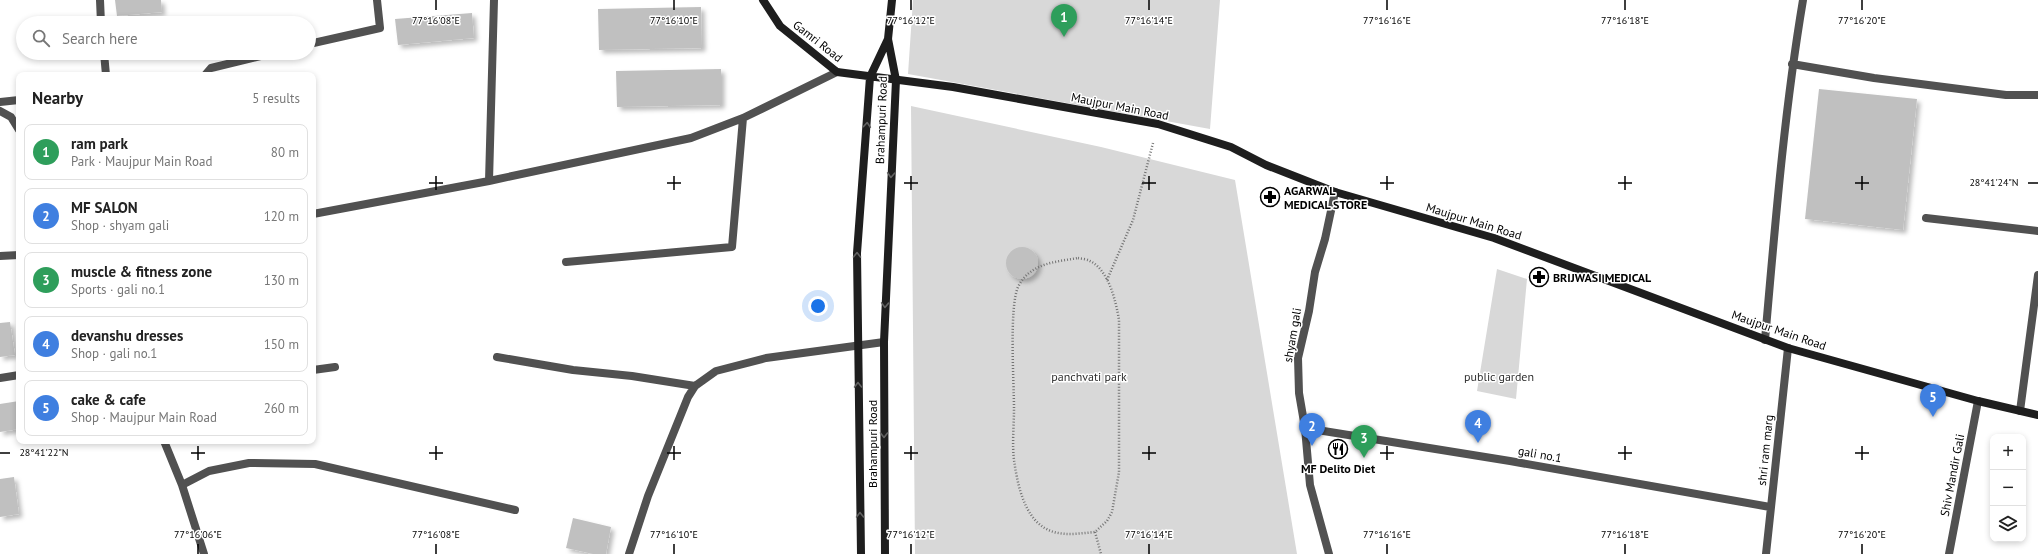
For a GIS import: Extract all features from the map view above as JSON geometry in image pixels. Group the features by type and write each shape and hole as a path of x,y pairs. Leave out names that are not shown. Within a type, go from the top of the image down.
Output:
{"street":[{"path":"100,0 101,16"},
{"path":"316,42 380,28 377,0"},
{"path":"489,182 494,0"},
{"name":"Gamri Road","path":"763,0 780,26 836,72 896,80"},
{"path":"888,39 892,0"},
{"path":"1765,340 1781,157 1792,64 1803,0"},
{"name":"Brahampuri Road","path":"861,554 857,253 870,77 888,39"},
{"name":"Brahampuri Road","path":"885,554 884,342 896,80 888,39"},
{"path":"105,60 106,72"},
{"path":"207,72 210,68 244,60"},
{"path":"1792,64 1874,78 2006,95 2038,95"},
{"path":"316,213 489,182 691,138 743,118 836,72"},
{"name":"Maujpur Main Road","path":"896,80 952,87 1158,124 1231,146 1266,165 1335,192 1494,238 1788,348 1978,401 2038,415"},
{"path":"0,102 16,100"},
{"path":"0,111 11,117 16,125"},
{"path":"566,262 732,247 743,118"},
{"name":"shyam gali","path":"1329,554 1310,485 1305,428 1299,393 1298,358 1309,311 1314,272 1325,239 1335,192"},
{"path":"1926,218 2038,231"},
{"path":"0,256 16,255"},
{"path":"2020,412 2038,275"},
{"path":"629,554 648,496 688,397 695,386 716,371 766,358 858,344 884,342"},
{"name":"shri ram marg","path":"1766,554 1788,348"},
{"path":"497,357 573,370 632,376 695,386"},
{"path":"316,370 335,367"},
{"path":"0,378 16,375"},
{"name":"Shiv Mandir Gali","path":"1949,554 1978,401"},
{"name":"gali no.1","path":"1305,428 1510,460 1770,507"},
{"path":"165,444 182,485 204,554"},
{"path":"182,485 209,471 249,463 315,464 515,510"}],"path":[{"path":"1107,280 1133,220 1158,124"},
{"path":"1078,258 1090,261 1099,268 1107,280 1116,304 1119,320 1118,472 1112,512 1107,521 1095,532 1056,534 1045,529 1036,522 1021,494 1014,460 1014,327 1018,287 1027,275 1038,265 1078,258"},
{"path":"1095,532 1101,554"}],"green space":[{"path":"913,0 1220,0 1210,129 908,74"},
{"name":"panchvati park","path":"911,106 1101,147 1235,180 1297,554 915,554"},
{"name":"public garden","path":"1497,269 1527,279 1516,399 1477,391"}],"building":[{"path":"115,0 161,0 162,12 117,16"},
{"path":"701,7 702,48 599,50 598,9"},
{"path":"472,13 474,38 398,45 395,19"},
{"path":"721,69 721,105 617,107 616,71"},
{"path":"1819,89 1917,99 1903,230 1805,219"},
{"path":"1019,247 1025,247 1035,254 1038,263 1037,269 1031,276 1025,279 1019,279 1009,272 1006,266 1006,260 1013,250"},
{"path":"10,322 15,355 0,357 0,323"},
{"path":"16,401 16,429 0,432 0,404"},
{"path":"14,477 19,514 0,517 0,479"},
{"path":"573,518 611,527 606,554 593,554 566,548"}],"place":[{"name":"ram park","path":"1064,37"},
{"name":"AGARWAL MEDICAL STORE","path":"1270,197"},
{"name":"BRIJWASI MEDICAL","path":"1539,277"},
{"name":"cake & cafe","path":"1933,417"},
{"name":"devanshu dresses","path":"1478,443"},
{"name":"MF SALON","path":"1312,446"},
{"name":"MF Delito Diet","path":"1338,449"},
{"name":"muscle & fitness zone","path":"1364,458"}]}
